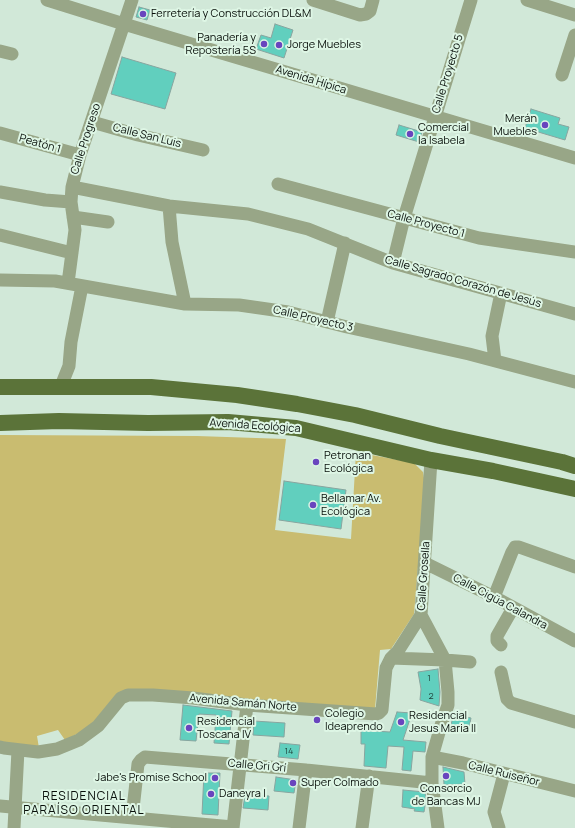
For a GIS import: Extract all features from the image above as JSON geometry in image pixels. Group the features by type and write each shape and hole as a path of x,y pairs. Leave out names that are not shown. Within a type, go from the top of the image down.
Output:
{"main road":[{"path":"0,387 151,387 237,394 347,414 575,466"},
{"name":"Avenida Ecológica","path":"0,423 59,421 148,423 228,422 296,428 431,460 493,471 575,489"}],"street":[{"name":"Avenida Hípica","path":"47,0 575,158"},
{"name":"Calle Progreso","path":"68,283 75,230 71,202 72,187 80,156 132,0"},
{"path":"313,0 360,15 366,14 370,11 373,0"},
{"name":"Calle Proyecto 5","path":"393,263 404,218 471,0"},
{"path":"527,0 575,14"},
{"path":"562,75 571,60 575,35"},
{"name":"Calle San Luis","path":"92,122 138,135 203,150"},
{"name":"Peatón 1","path":"0,133 80,156"},
{"name":"Calle Proyecto 1","path":"278,184 479,238 575,252"},
{"name":"Calle Sagrado Corazón de Jesús","path":"72,187 169,206 248,214 308,229 393,263 575,314"},
{"path":"0,192 45,200 71,202"},
{"path":"169,206 172,242 185,304"},
{"path":"73,217 108,222"},
{"path":"0,235 72,253"},
{"path":"327,322 345,243"},
{"name":"Calle Proyecto 3","path":"0,280 68,283 185,304 239,305 288,312 347,327 469,354 575,382"},
{"path":"61,386 69,366 71,342 82,286"},
{"path":"494,361 492,336 501,293"},
{"name":"Calle Grosella","path":"431,460 421,615 445,660 448,692 448,705 432,757 432,783 438,828"},
{"path":"494,598 515,547 519,547 575,567"},
{"name":"Calle Cigüa Calandra","path":"425,563 575,641"},
{"path":"501,645 497,641 497,636 512,608"},
{"name":"Avenida Samán Norte","path":"0,747 38,752 57,749 79,740 98,726 121,698 128,695 193,698 247,705 376,714 382,710 386,668 391,658 398,651 421,615"},
{"path":"391,658 470,662"},
{"path":"501,672 507,699 511,703 575,722"},
{"path":"0,806 233,827 247,705"},
{"path":"14,828 18,750"},
{"name":"Calle Ruiseñor","path":"432,757 463,763 575,791"},
{"name":"Calle Gri Grí","path":"132,818 138,764 145,758 241,764 432,783"},
{"path":"299,828 306,770"},
{"path":"499,828 494,812 504,774"},
{"path":"362,828 369,776"}],"shaded area":[{"path":"0,435 197,436 286,439 275,530 351,539 356,452 414,463 423,472 425,484 414,614 391,649 380,650 375,709 131,690 83,731 65,740 58,730 37,736 39,748 0,744"}],"building":[{"name":"Ferretería y Construcción DL&M","path":"139,7 150,10 147,20 136,17"},
{"name":"Jorge Muebles","path":"275,24 293,30 284,58 256,49 261,35 271,38"},
{"path":"122,57 176,73 165,109 111,94"},
{"name":"Merán Muebles","path":"531,109 560,118 558,124 569,127 565,140 525,128"},
{"name":"Comercial la Isabela","path":"399,125 422,132 419,142 396,135"},
{"name":"Bellamar Av. Ecológica","path":"284,481 346,490 341,529 279,520"},
{"path":"438,669 440,692 439,706 420,700 421,689 418,672"},
{"name":"Residencial Toscana IV","path":"183,705 232,711 229,744 214,743 216,715 199,714 196,741 180,740"},
{"path":"397,712 412,713 403,740 426,742 425,752 413,751 411,771 402,770 404,747 388,746 386,768 364,766 365,744 361,744 361,730 390,732"},
{"path":"454,714 471,718 468,733 450,728"},
{"path":"254,721 285,723 284,737 253,735"},
{"path":"280,743 300,745 298,759 278,757"},
{"path":"443,767 464,772 465,784 444,785"},
{"name":"Daneyra I","path":"204,773 220,773 218,815 202,814"},
{"path":"276,777 296,780 294,793 274,791"},
{"path":"403,790 425,792 426,800 424,812 414,811 415,809 402,807"},
{"path":"245,795 269,796 268,810 243,808"}],"place":[{"name":"Ferretería y Construcción DL&M","path":"143,14"},
{"name":"Panadería y Repostería 5S","path":"264,44"},
{"name":"Jorge Muebles","path":"279,45"},
{"name":"Merán Muebles","path":"545,125"},
{"name":"Comercial la Isabela","path":"410,134"},
{"name":"Petronan Ecológica","path":"316,462"},
{"name":"Bellamar Av. Ecológica","path":"313,505"},
{"name":"Colegio Ideaprendo","path":"317,720"},
{"name":"Residencial Jesus Maria II","path":"401,722"},
{"name":"Residencial Toscana IV","path":"189,728"},
{"name":"Consorcio de Bancas MJ","path":"446,776"},
{"name":"Jabe's Promise School","path":"215,778"},
{"name":"Super Colmado","path":"293,783"},
{"name":"Daneyra I","path":"211,794"}],"district":[{"name":"RESIDENCIAL PARAÍSO ORIENTAL","path":"84,804"}]}
